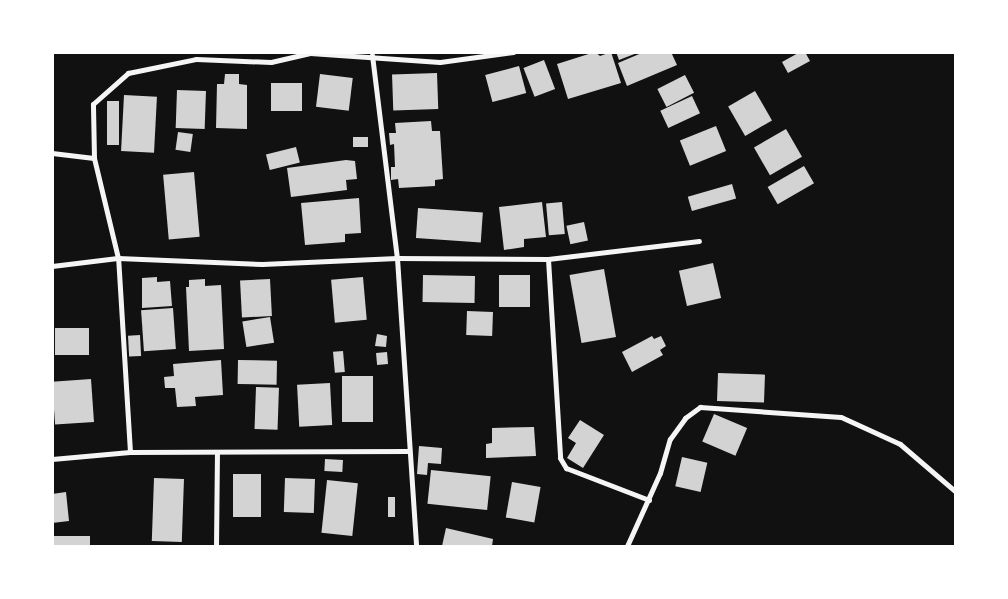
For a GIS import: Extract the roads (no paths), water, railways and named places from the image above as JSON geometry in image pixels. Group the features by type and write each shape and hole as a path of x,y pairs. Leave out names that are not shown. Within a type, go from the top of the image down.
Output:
{"street":[{"path":"130,452 118,258 94,158 93,104 128,73 196,59 271,62 310,53 372,55 440,62 514,52"},
{"path":"372,55 397,258 408,451 416,546"},
{"path":"52,153 94,158"},
{"path":"52,266 118,258 262,264 397,258 548,259 700,240"},
{"path":"548,259 560,458 566,468 649,500"},
{"path":"627,546 649,500 670,439 685,418 700,407 841,417 900,444 956,492"},
{"path":"52,458 130,452 217,454 408,451"},
{"path":"216,546 217,454"}]}
